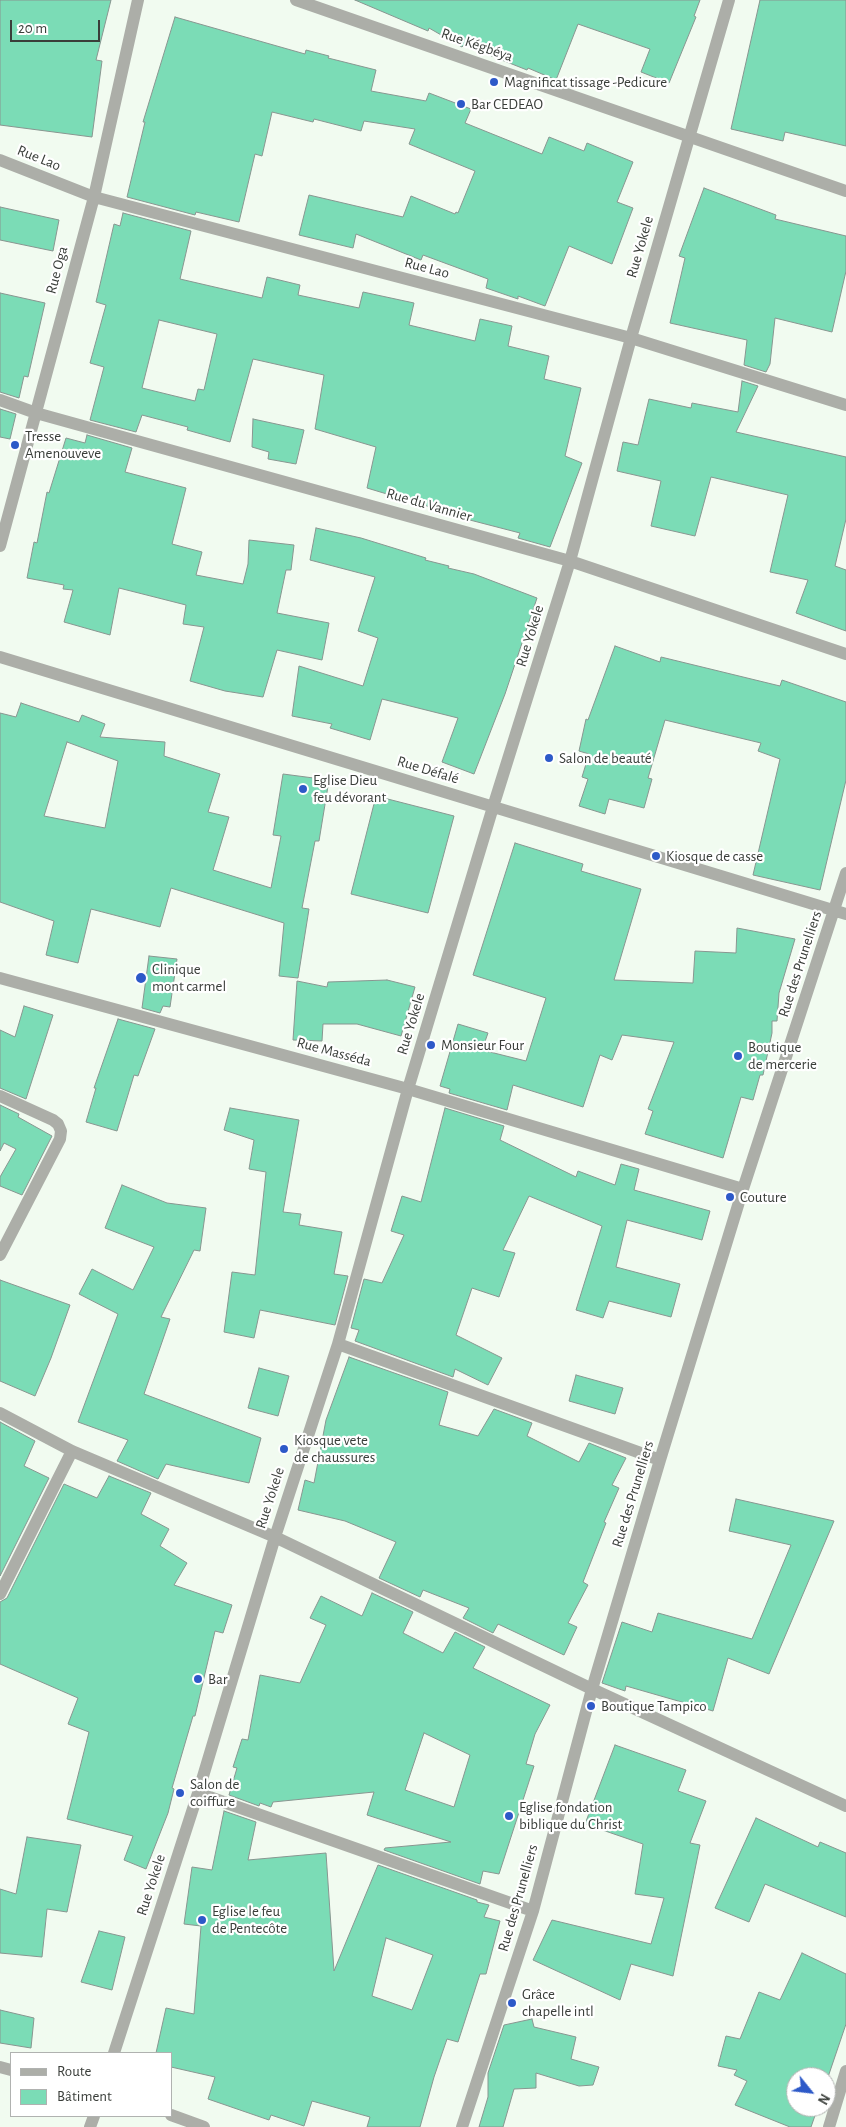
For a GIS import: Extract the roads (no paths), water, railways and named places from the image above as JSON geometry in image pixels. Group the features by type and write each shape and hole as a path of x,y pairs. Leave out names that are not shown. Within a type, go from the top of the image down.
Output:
{"street":[{"name":"Rue Oga","path":"0,546 94,197 138,0"},
{"name":"Rue Kégbéya","path":"296,0 846,191"},
{"name":"Rue Yokele","path":"114,2052 198,1793 275,1536 338,1344 408,1089 570,561 631,338 729,0"},
{"name":"Rue Lao","path":"0,160 94,197 631,338 846,405"},
{"name":"Rue du Vannier","path":"0,400 36,413 570,561 846,654"},
{"name":"Rue Défalé","path":"0,657 841,912"},
{"name":"Rue des Prunelliers","path":"462,2127 533,1911 592,1688 744,1189 841,912 846,873"},
{"name":"Rue Masséda","path":"0,978 408,1089 744,1189"},
{"path":"0,1096 53,1120 58,1124 61,1131 60,1139 0,1256"},
{"path":"338,1344 660,1460"},
{"path":"0,1413 72,1451 275,1536 592,1688 846,1806"},
{"path":"0,1594 72,1451"},
{"path":"198,1793 533,1911"},
{"path":"829,2127 846,2070"},
{"path":"172,2115 204,2127"}],"place":[{"name":"Magnificat tissage -Pedicure","path":"494,82"},
{"name":"Bar CEDEAO","path":"461,104"},
{"name":"Tresse Amenouveve","path":"15,445"},
{"name":"Salon de beauté","path":"549,758"},
{"name":"Eglise Dieu feu dévorant","path":"303,789"},
{"name":"Kiosque de casse","path":"656,856"},
{"name":"Clinique mont carmel","path":"141,978"},
{"name":"Monsieur Four","path":"431,1045"},
{"name":"Boutique de mercerie","path":"738,1056"},
{"name":"Couture","path":"730,1197"},
{"name":"Kiosque vete de chaussures","path":"284,1449"},
{"name":"Bar","path":"198,1679"},
{"name":"Boutique Tampico","path":"591,1706"},
{"name":"Salon de coiffure","path":"180,1793"},
{"name":"Eglise fondation biblique du Christ","path":"509,1816"},
{"name":"Eglise le feu de Pentecôte","path":"202,1920"},
{"name":"Grâce chapelle intl","path":"512,2003"}]}
